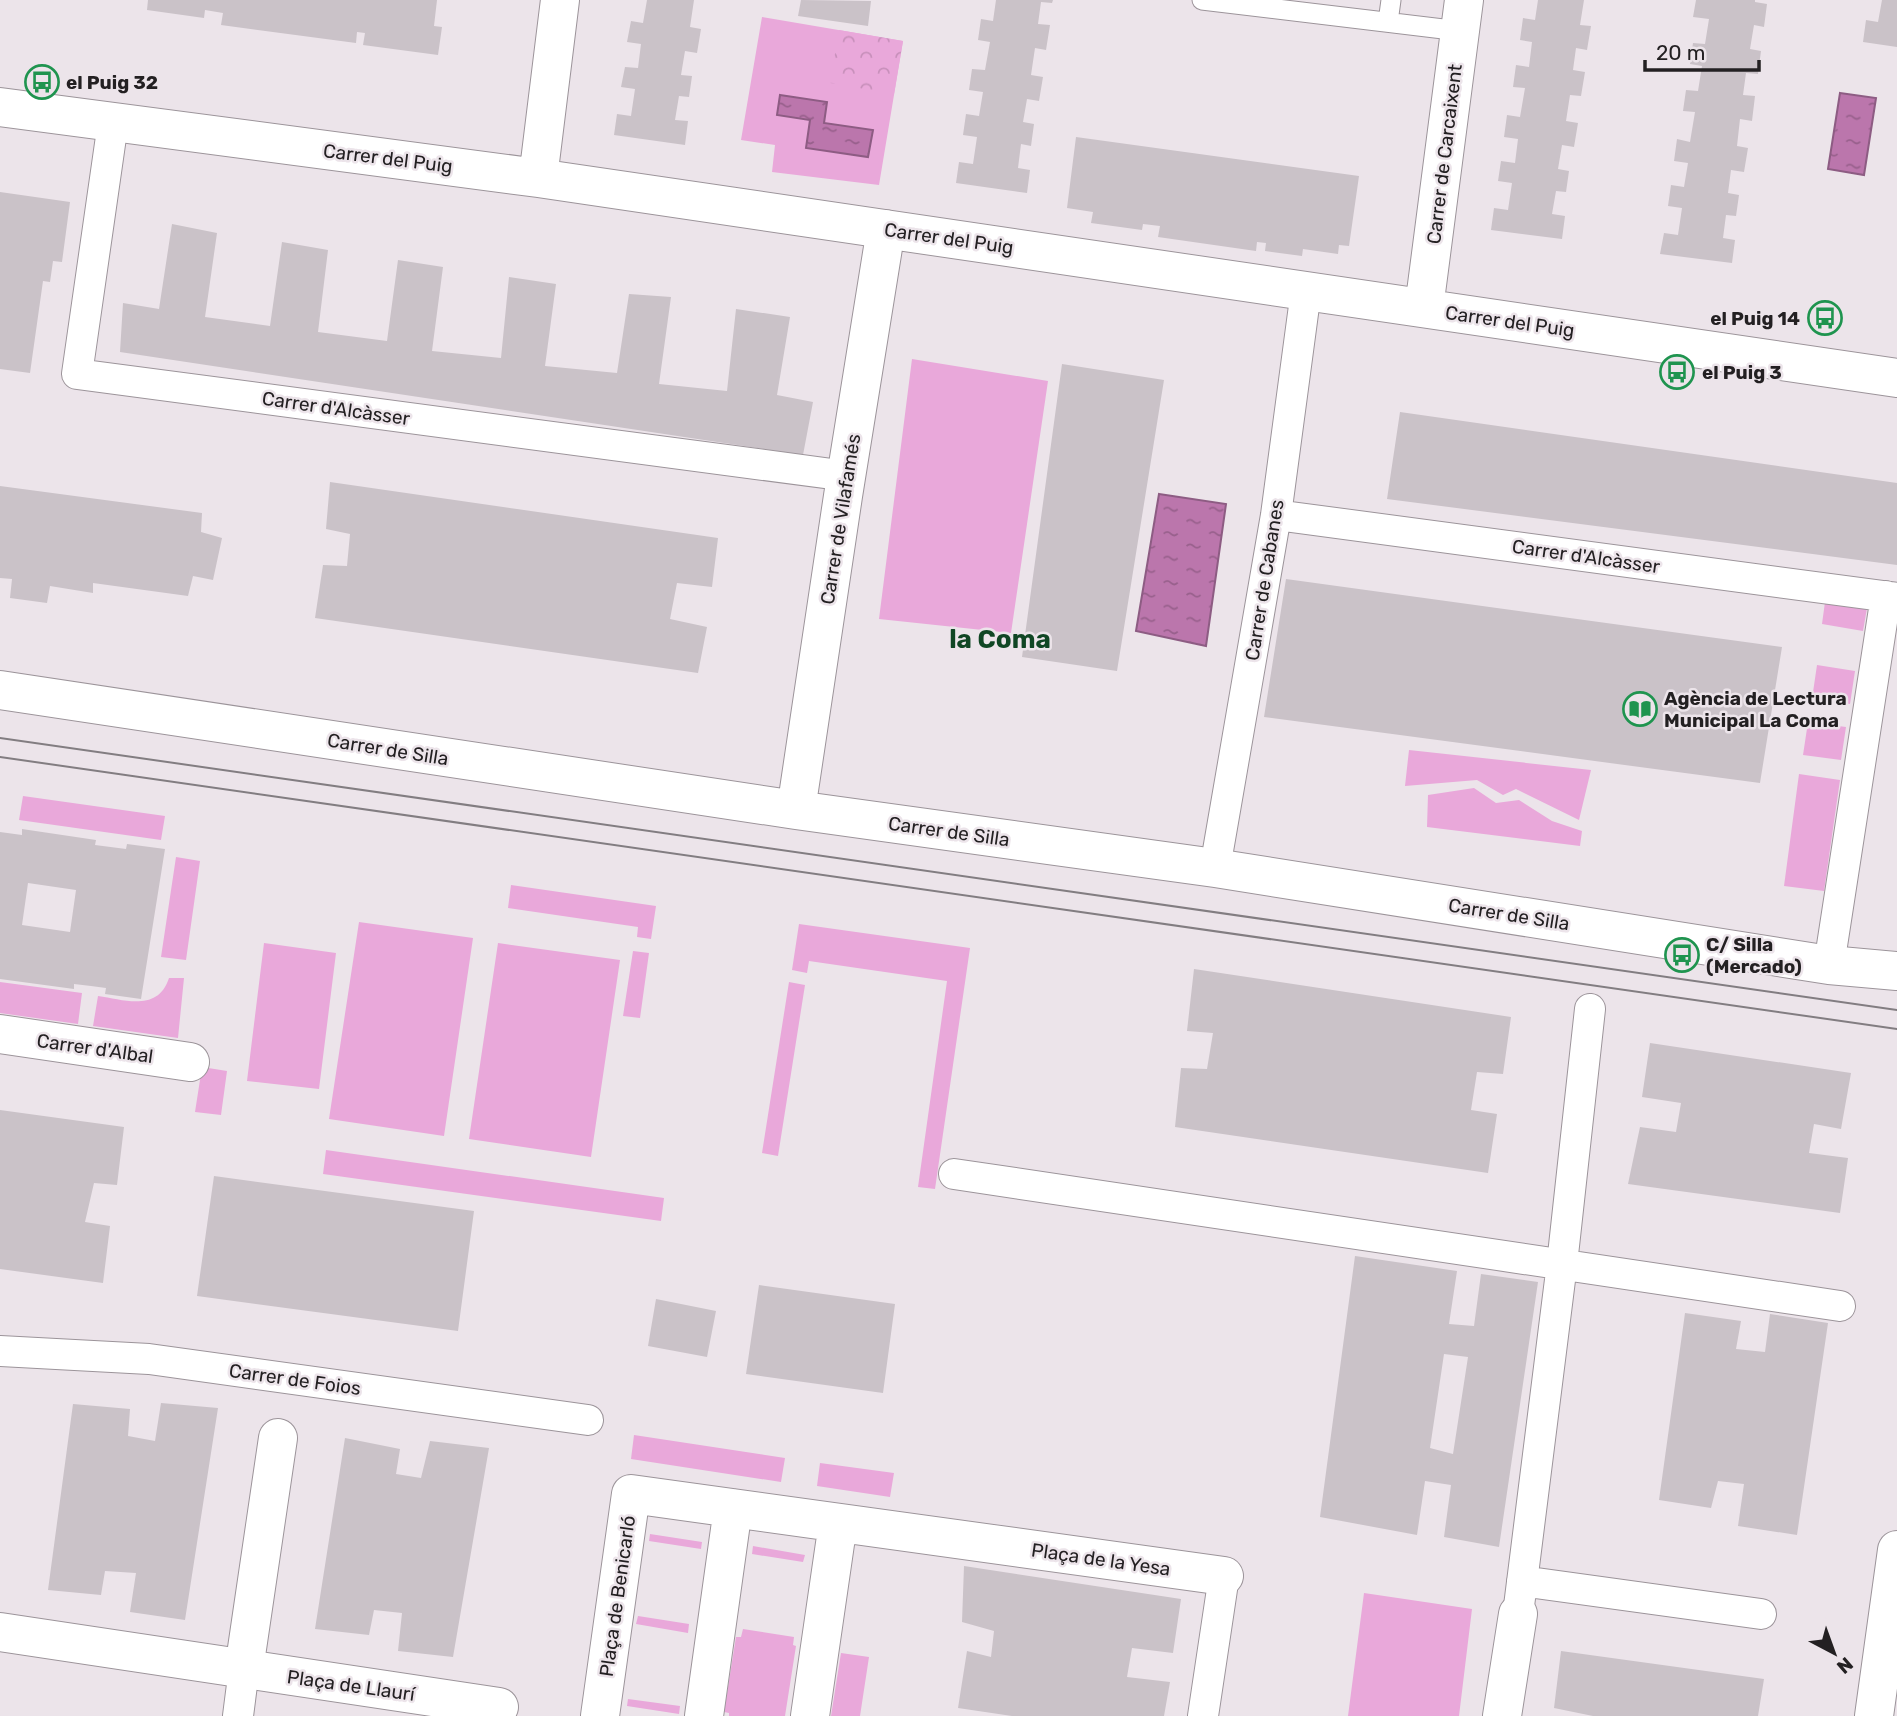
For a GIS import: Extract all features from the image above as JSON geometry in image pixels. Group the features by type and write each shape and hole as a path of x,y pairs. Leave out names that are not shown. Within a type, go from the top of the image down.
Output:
{"street":[{"path":"538,178 560,0"},
{"name":"Carrer de Carcaixent","path":"1424,308 1462,16"},
{"name":"Carrer del Puig","path":"0,107 538,178 1897,377"},
{"name":"Carrer d'Alcàsser","path":"113,123 76,374 847,476"},
{"name":"Carrer de Vilafamés","path":"796,810 887,229"},
{"name":"Carrer de Cabanes","path":"1215,868 1276,515 1306,291"},
{"name":"Carrer d'Alcàsser","path":"1276,515 1892,597"},
{"path":"1829,965 1892,597"},
{"name":"Carrer de Silla","path":"0,690 796,810 1215,868 1829,965 1897,971"},
{"path":"1502,1716 1520,1597 1562,1264 1590,1009"},
{"name":"Carrer d'Albal","path":"0,1034 190,1062"},
{"path":"954,1174 1840,1306"},
{"name":"Carrer de Foios","path":"0,1351 149,1359 588,1420"},
{"path":"238,1716 278,1438"},
{"name":"Plaça de Benicarló","path":"600,1716 631,1494 838,1523"},
{"path":"704,1716 733,1508"},
{"path":"810,1716 838,1523"},
{"name":"Plaça de la Yesa","path":"838,1523 1224,1576 1203,1716"},
{"path":"1874,1716 1897,1550"},
{"path":"1520,1597 1760,1614"},
{"name":"Plaça de Llaurí","path":"0,1632 499,1707"}],"lane":[{"path":"1202,0 1388,22 1462,16"},
{"path":"1388,22 1391,0"}],"green space":[{"path":"762,17 903,41 879,185 772,172 775,145 741,140"},
{"path":"839,30 903,41 894,94 830,83"},
{"path":"912,359 1048,381 1011,633 879,619"},
{"path":"1825,602 1867,608 1863,631 1822,624"},
{"path":"1817,665 1855,671 1850,704 1812,699"},
{"path":"1808,722 1846,727 1841,760 1803,755"},
{"path":"1409,750 1591,770 1579,820 1516,789 1503,795 1477,780 1405,786"},
{"path":"1799,774 1840,780 1824,891 1784,886"},
{"path":"1474,788 1496,803 1519,800 1552,821 1582,831 1580,846 1427,827 1428,795"},
{"path":"23,796 165,816 161,840 19,820"},
{"path":"176,857 200,861 186,960 161,957"},
{"path":"511,885 656,906 651,939 637,937 638,927 508,908"},
{"path":"359,922 473,938 444,1136 329,1119"},
{"path":"799,924 970,948 935,1189 918,1187 947,981 809,961 807,973 792,970"},
{"path":"264,943 336,953 319,1089 247,1081"},
{"path":"498,943 620,960 591,1157 469,1139"},
{"path":"633,951 649,953 640,1018 623,1016"},
{"path":"169,978 184,978 178,1038 93,1026 98,996 129,1001 149,1000 164,989"},
{"path":"0,982 82,993 78,1024 0,1013"},
{"path":"789,982 805,985 778,1156 762,1153"},
{"path":"202,1067 227,1071 221,1115 195,1112"},
{"path":"326,1150 664,1198 661,1221 323,1174"},
{"path":"634,1435 785,1458 781,1482 631,1459"},
{"path":"820,1463 894,1473 890,1497 817,1486"},
{"path":"650,1534 702,1542 701,1549 649,1541"},
{"path":"753,1546 805,1555 803,1562 752,1554"},
{"path":"1364,1593 1472,1609 1459,1716 1348,1716"},
{"path":"638,1616 689,1624 688,1633 636,1624"},
{"path":"743,1629 794,1637 793,1645 796,1646 785,1716 729,1716 729,1713 724,1712 736,1637 741,1637"},
{"path":"841,1653 869,1657 860,1716 831,1716"},
{"path":"628,1699 680,1706 679,1714 627,1706"}],"water":[{"path":"1840,93 1876,98 1864,175 1828,169"},
{"path":"780,95 827,102 824,123 873,130 868,157 806,148 810,120 777,115"},
{"path":"1159,494 1226,504 1206,646 1136,631"}],"building":[{"path":"148,0 437,0 434,26 442,27 438,55 363,45 365,33 357,32 356,43 221,25 223,13 205,10 204,18 147,10"},
{"path":"647,0 694,0 690,27 701,29 697,53 685,51 681,75 692,76 689,97 679,96 675,120 688,121 685,145 614,135 617,114 631,116 635,89 621,87 625,67 638,68 641,44 627,42 631,21 643,23"},
{"path":"801,0 871,1 868,26 798,16"},
{"path":"996,0 1053,0 1052,3 1041,2 1038,24 1050,25 1046,50 1035,48 1031,75 1043,77 1039,101 1027,99 1023,122 1034,124 1031,146 1021,144 1018,168 1030,170 1027,193 956,183 959,162 973,164 977,137 963,135 966,114 979,116 983,92 969,90 972,69 985,70 990,42 978,40 981,19 993,21"},
{"path":"1538,0 1584,0 1580,25 1591,26 1587,50 1576,48 1573,70 1585,72 1581,96 1570,95 1566,121 1578,123 1574,147 1562,145 1558,169 1569,171 1566,192 1556,191 1552,214 1565,216 1562,239 1491,230 1494,208 1508,210 1512,183 1498,181 1501,161 1515,163 1518,139 1504,137 1507,115 1520,117 1525,88 1513,87 1516,65 1529,67 1532,42 1520,40 1523,18 1535,20"},
{"path":"1696,0 1755,0 1767,4 1764,27 1754,25 1750,49 1761,51 1758,74 1746,73 1743,95 1755,96 1752,121 1740,119 1737,146 1748,148 1744,172 1731,170 1728,193 1739,195 1736,216 1726,215 1723,238 1735,240 1732,263 1660,254 1664,233 1678,235 1682,208 1668,206 1671,185 1684,187 1688,163 1674,161 1677,139 1690,142 1695,112 1683,111 1686,90 1698,91 1702,66 1690,64 1693,43 1705,44 1709,19 1693,17"},
{"path":"1882,0 1897,0 1897,47 1863,42 1866,20 1878,22"},
{"path":"1076,137 1359,176 1349,246 1339,245 1338,254 1303,249 1302,256 1265,251 1266,243 1257,242 1256,251 1158,237 1160,226 1143,224 1142,230 1091,223 1093,212 1067,208"},
{"path":"0,192 70,202 62,262 53,261 50,282 43,281 30,373 0,369"},
{"path":"172,224 217,233 205,317 270,326 282,242 328,250 318,332 387,341 398,260 443,267 432,351 501,358 509,277 556,284 545,366 617,373 629,294 671,297 659,384 727,391 736,309 790,317 777,395 813,402 803,455 120,352 123,303 159,309"},
{"path":"1062,364 1164,380 1117,671 1022,657"},
{"path":"1400,412 1897,483 1897,565 1387,499"},
{"path":"330,482 718,538 712,587 677,583 670,619 707,627 698,673 315,618 323,565 347,566 350,534 326,529"},
{"path":"0,486 202,513 201,532 222,538 213,580 193,576 188,596 93,583 93,593 50,586 47,603 10,598 12,579 0,578"},
{"path":"1286,579 1782,647 1760,783 1264,717"},
{"path":"22,829 96,840 95,845 126,849 127,844 165,849 141,999 105,994 106,988 74,984 74,989 0,979 0,832 22,835","holes":["28,883 76,890 70,932 22,925"]},
{"path":"1194,969 1511,1017 1503,1074 1477,1072 1471,1110 1497,1114 1488,1173 1175,1127 1181,1068 1207,1069 1213,1033 1187,1031"},
{"path":"1650,1043 1851,1073 1841,1129 1814,1124 1809,1153 1848,1158 1840,1213 1628,1184 1640,1127 1676,1132 1681,1103 1642,1097"},
{"path":"0,1110 124,1127 117,1185 94,1183 85,1222 110,1226 103,1283 0,1269"},
{"path":"214,1176 474,1211 458,1331 197,1296"},
{"path":"1355,1256 1457,1271 1449,1324 1474,1326 1481,1274 1538,1282 1499,1547 1444,1537 1451,1485 1425,1481 1417,1535 1320,1517","holes":["1444,1354 1468,1357 1453,1454 1430,1448"]},
{"path":"759,1285 895,1304 883,1393 746,1374"},
{"path":"656,1299 716,1311 707,1357 648,1346"},
{"path":"1685,1313 1741,1321 1736,1349 1765,1352 1770,1314 1828,1323 1797,1535 1738,1526 1744,1484 1718,1481 1711,1508 1659,1500"},
{"path":"161,1403 218,1408 185,1620 130,1612 136,1573 105,1571 101,1595 48,1590 73,1404 130,1409 128,1436 155,1441"},
{"path":"345,1438 400,1449 396,1474 421,1478 430,1441 489,1448 453,1657 398,1651 402,1613 374,1610 369,1635 315,1629"},
{"path":"964,1566 1181,1599 1173,1653 1132,1648 1127,1677 1170,1682 1164,1716 1012,1716 958,1708 967,1651 991,1657 994,1631 962,1622"},
{"path":"1561,1651 1764,1679 1758,1716 1593,1716 1554,1708"}],"tram line":[{"path":"0,738 1897,1010"},
{"path":"0,757 1897,1029"}],"place":[{"name":"el Puig 32","path":"42,82"},
{"name":"el Puig 14","path":"1825,318"},
{"name":"el Puig 3","path":"1677,372"},
{"name":"Agència de Lectura Municipal La Coma","path":"1640,709"},
{"name":"C/ Silla (Mercado)","path":"1682,955"}],"district":[{"name":"la Coma","path":"1000,639"}]}
